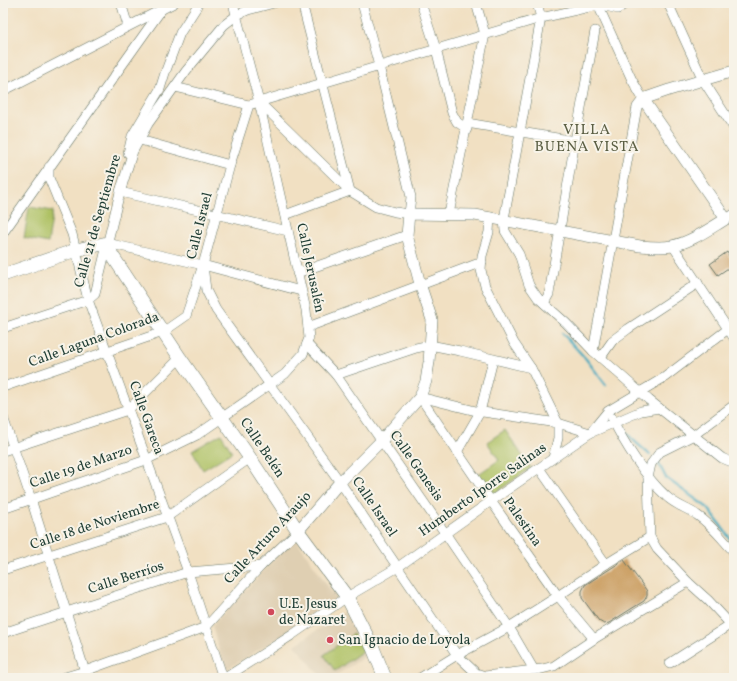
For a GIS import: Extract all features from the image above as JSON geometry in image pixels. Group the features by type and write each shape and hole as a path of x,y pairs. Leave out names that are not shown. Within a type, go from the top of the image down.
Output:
{"main road":[{"path":"3,275 76,250 108,243"},
{"name":"Calle Belén","path":"108,243 112,255 180,358 250,458 298,531 347,597 373,648 384,676"}],"street":[{"path":"122,3 128,26"},
{"path":"3,91 174,3"},
{"path":"198,3 180,33 160,89 132,136 120,192 288,231"},
{"name":"Calle Jerusalén","path":"146,460 197,435 285,374 303,354 309,338 301,291 260,102 234,3"},
{"name":"Calle 21 de Septiembre","path":"3,328 88,300 95,294 120,192 133,151 148,124 224,25 237,15 248,10 274,3"},
{"path":"302,3 350,191"},
{"path":"297,273 407,235 410,214 410,197 379,66 362,3"},
{"path":"421,3 436,49 452,113 457,122 467,126 521,132 575,141"},
{"path":"449,214 486,34 476,3"},
{"path":"538,3 541,18 504,219 505,230 519,254 529,285 538,298 597,354 659,408 722,458 734,463"},
{"path":"175,87 249,105 541,18 598,4 618,9 626,3"},
{"path":"668,3 703,80 734,128"},
{"path":"260,102 350,191 376,207 410,214 475,215 504,219 640,246 673,246 694,237 730,217 643,100 632,80 598,4"},
{"path":"3,233 162,9"},
{"path":"544,303 550,294 595,30"},
{"path":"597,354 613,241 637,107 643,100 669,90 734,71"},
{"name":"Calle Israel","path":"249,105 230,164 203,265 206,290 216,310 340,482 457,655 476,673 485,676 534,670"},
{"path":"140,140 230,164"},
{"name":"Calle Gareca","path":"49,167 49,178 72,234 88,300 188,572 224,678"},
{"path":"285,215 350,191"},
{"path":"490,217 489,232 482,256 481,270 485,286 514,343 531,368 558,423 558,438 553,458"},
{"name":"Calle Arturo Araujo","path":"62,678 86,674 206,627 261,566 298,531 340,482 381,441 420,397 426,381 432,320 420,284 407,235"},
{"path":"108,243 203,265 301,291"},
{"path":"673,246 734,338"},
{"path":"308,326 482,262"},
{"name":"Calle Laguna Colorada","path":"3,387 163,332 186,316 203,265"},
{"path":"597,354 628,329 698,283"},
{"name":"Humberto Iporre Salinas","path":"224,678 292,636 347,597 398,567 590,433 608,411 665,377 728,329"},
{"name":"Calle Genesis","path":"307,344 336,375 509,627 534,670"},
{"path":"336,375 416,348 430,345 531,368"},
{"path":"3,451 128,410 180,358"},
{"path":"457,452 480,412 493,360"},
{"path":"420,397 480,412 558,423 590,433 641,411 659,408"},
{"name":"Palestina","path":"420,397 558,596 594,639"},
{"path":"670,663 732,626 657,549 650,537 649,476 651,464 660,452 694,435 734,405"},
{"path":"608,411 639,465 666,497 696,514 710,524 734,552"},
{"path":"3,417 31,499 86,674"},
{"name":"Calle 18 de Noviembre","path":"3,570 48,554 167,517 250,458"},
{"name":"Calle 19 de Marzo","path":"3,509 146,460"},
{"path":"539,468 606,564"},
{"path":"420,678 457,655 509,627 650,537"},
{"name":"Calle Berríos","path":"3,633 188,572 261,566"},
{"path":"534,670 554,666 594,639 688,582"}],"shaded area":[{"name":"U.E. Jesus de Nazaret","path":"295,538 336,598 280,637 225,670 212,626"},
{"name":"San Ignacio de Loyola","path":"344,612 357,630 353,634 367,655 332,678 322,678 295,645"}],"green space":[{"path":"29,207 53,211 48,243 24,238"},
{"path":"505,430 531,468 491,496 477,475 499,460 487,442"},
{"path":"221,434 232,452 203,470 192,451"},
{"path":"353,634 364,650 335,671 324,655"}],"building":[{"path":"727,252 734,264 718,275 710,264"},
{"path":"624,560 647,591 647,596 644,601 609,623 604,624 599,621 582,598 582,591 585,585"}],"waterway":[{"path":"562,333 586,359 606,385"},
{"path":"621,426 632,439 650,455"},
{"path":"657,460 666,478 708,508 734,544"}],"place":[{"name":"U.E. Jesus de Nazaret","path":"271,612"},
{"name":"San Ignacio de Loyola","path":"330,640"}],"district":[{"name":"VILLA BUENA VISTA","path":"587,138"}]}
